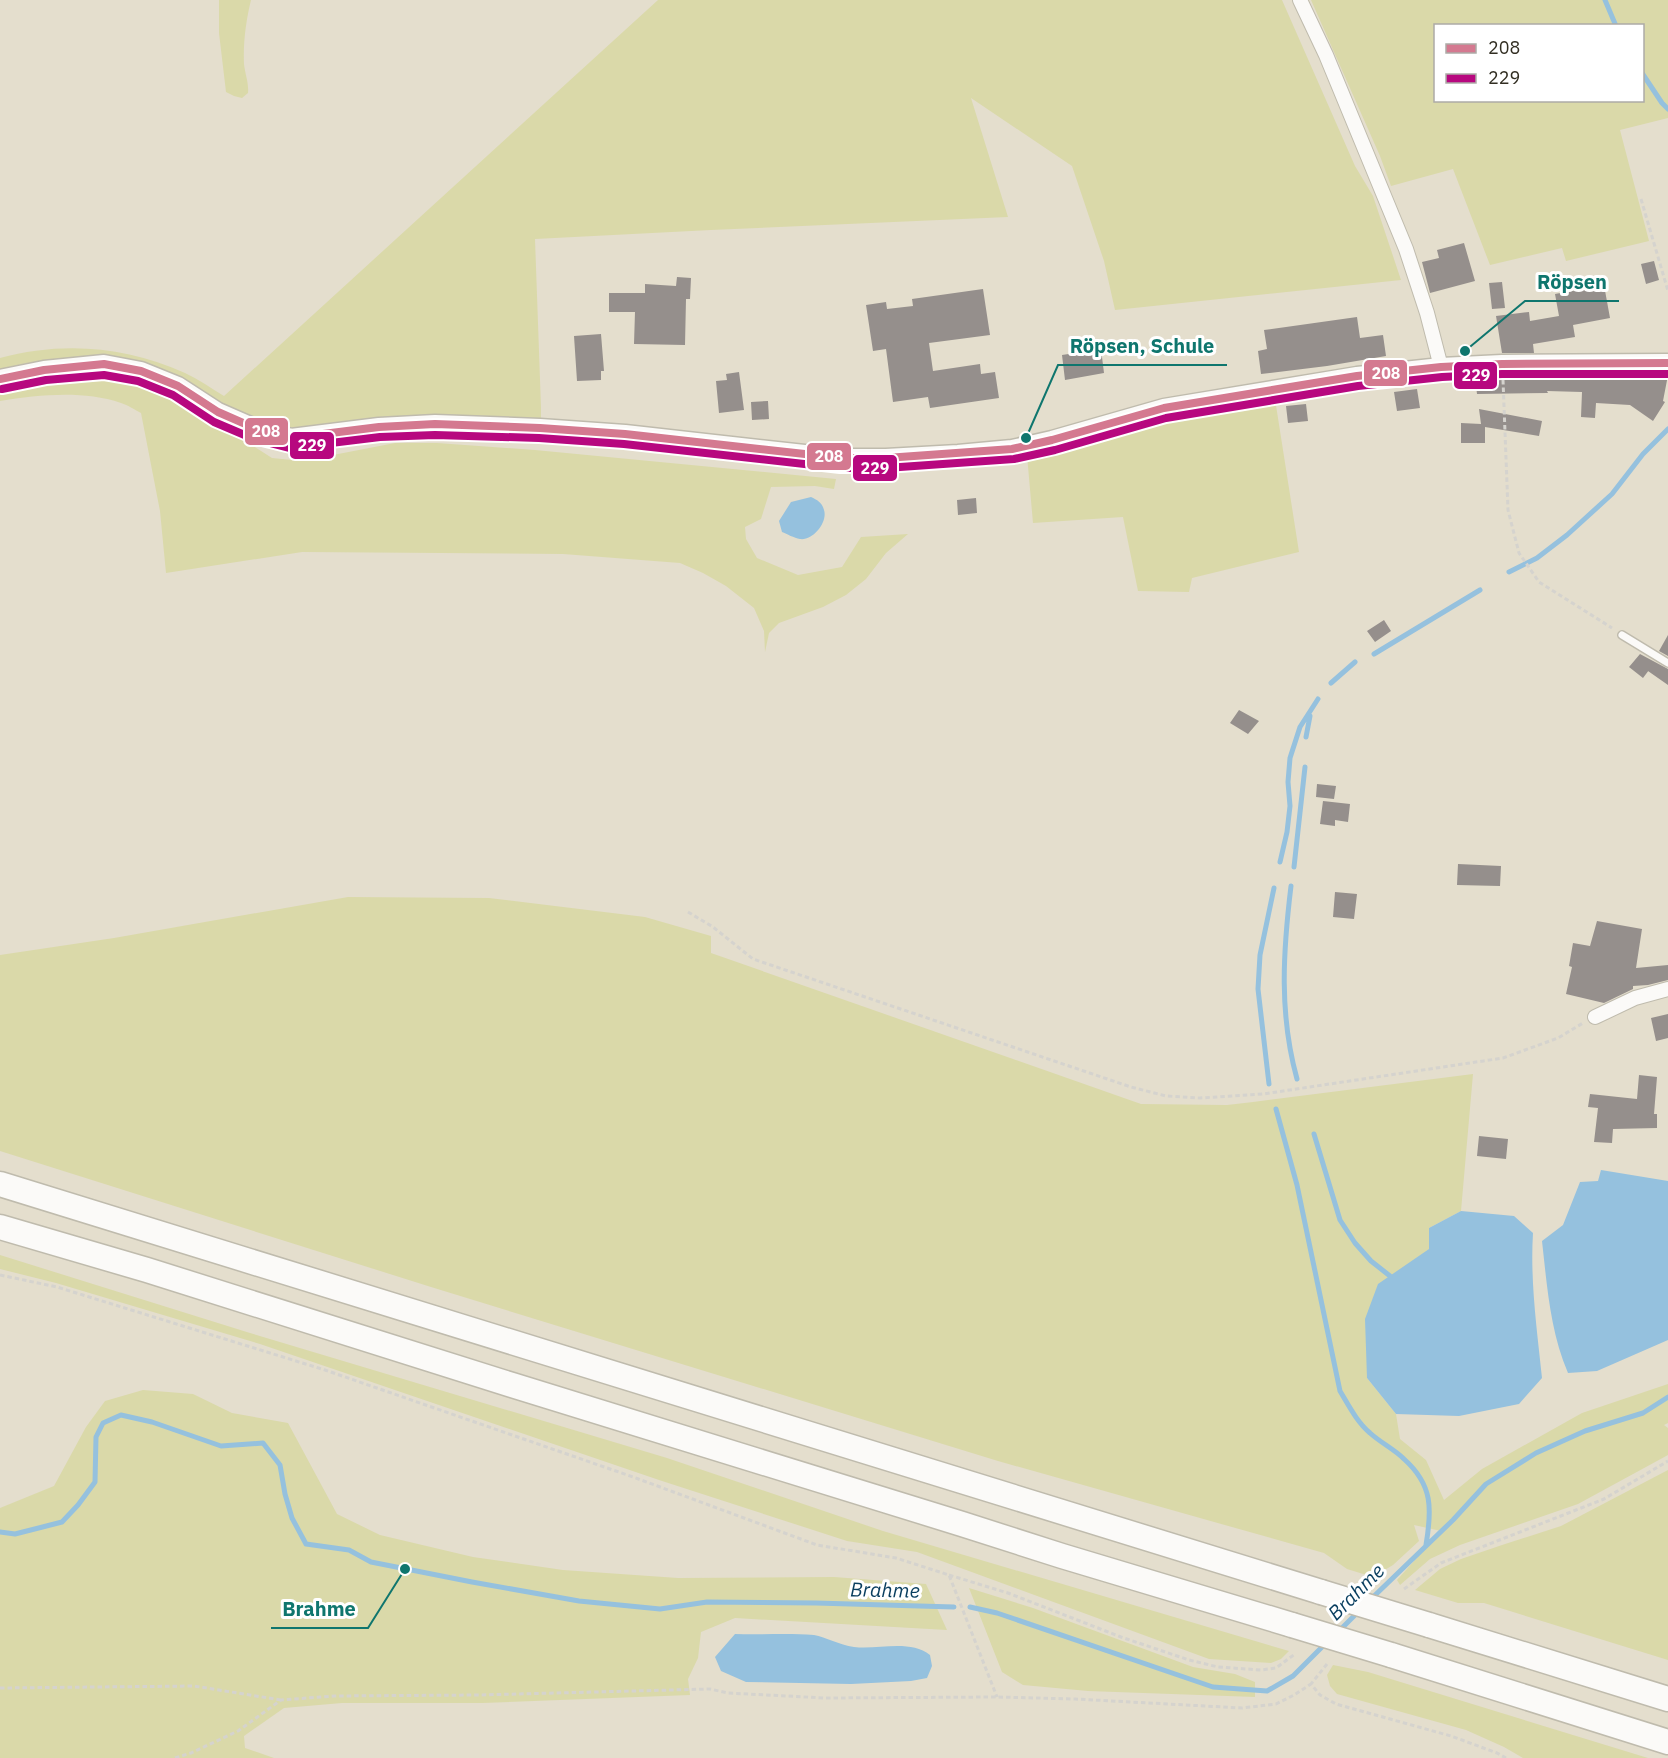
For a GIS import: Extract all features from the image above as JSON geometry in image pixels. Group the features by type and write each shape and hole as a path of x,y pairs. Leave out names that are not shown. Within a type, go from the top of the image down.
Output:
{"highway":[{"path":"0,1184 1668,1698"},
{"path":"0,1227 147,1270 523,1389 1668,1742"}],"street":[{"path":"1300,0 1326,56 1406,249 1441,367"},
{"path":"0,379 44,370 104,364 141,371 178,386 227,416 257,429 291,438 379,427 435,424 625,434 841,458 886,458 1012,449 1164,408 1357,376 1441,367 1502,364 1668,363"},
{"path":"1595,1017 1635,998 1668,989"}],"lane":[{"path":"1622,634 1668,663"}],"path":[{"path":"1641,199 1668,291"},
{"path":"1502,364 1508,510 1518,553 1539,582 1622,634"},
{"path":"688,912 713,927 753,959 1131,1087 1166,1096 1200,1098 1263,1094 1503,1058 1558,1038 1595,1017"},
{"path":"0,1275 57,1287 325,1370 817,1545 896,1558 1008,1593 1121,1637 1189,1660 1218,1667 1261,1670 1276,1668 1295,1654"},
{"path":"1404,1589 1441,1563 1604,1499 1668,1461"},
{"path":"949,1575 997,1697"},
{"path":"0,1688 194,1686 281,1700 334,1696 710,1689 729,1693 825,1698 997,1697 1242,1708 1276,1704 1294,1695 1311,1684 1327,1664"},
{"path":"1311,1684 1320,1695 1336,1704 1451,1736 1506,1758"},
{"path":"175,1758 238,1731 281,1700"}],"green space":[{"path":"219,0 251,0 244,48 248,93 242,98 226,92 219,33"},
{"path":"658,0 1282,0 1355,166 1373,196 1401,280 1115,310 1104,261 1072,166 971,98 1008,217 535,239 541,422 312,431 263,425 220,404 192,383 135,361 88,357 22,364 0,370 0,358 47,349 94,349 140,357 163,364 190,375 224,396"},
{"path":"1311,0 1668,0 1668,118 1620,130 1649,241 1566,261 1562,248 1490,265 1453,169 1391,186"},
{"path":"73,374 117,374 135,377 167,391 272,458 302,461 395,443 437,443 535,450 836,479 834,489 815,486 771,487 761,519 745,527 746,539 757,558 798,575 842,567 861,537 908,534 886,553 866,579 846,595 823,607 779,623 769,633 765,652 764,631 754,608 726,586 680,563 563,554 302,552 166,573 160,511 141,413 121,403 91,396 45,396 0,401 0,387"},
{"path":"1275,399 1299,552 1192,578 1189,592 1138,591 1123,517 1033,523 1027,455 1216,409"},
{"path":"348,897 489,898 645,917 711,936 711,953 1141,1104 1227,1105 1473,1074 1461,1211 1429,1228 1429,1249 1367,1378 1396,1414 1400,1439 1426,1460 1444,1500 1482,1469 1582,1413 1668,1384 1668,1423 1664,1425 1668,1428 1668,1455 1578,1504 1460,1545 1430,1559 1400,1585 1397,1580 1441,1531 1414,1525 1419,1541 1393,1565 1373,1577 1347,1569 1324,1553 998,1461 431,1287 0,1151 0,955 114,938"},
{"path":"0,1255 250,1333 667,1458 883,1531 1289,1651 1281,1659 1271,1663 1209,1659 917,1552 847,1541 659,1480 260,1344 56,1283 0,1269"},
{"path":"143,1390 193,1394 232,1413 288,1423 337,1514 380,1535 473,1557 563,1570 678,1578 834,1577 926,1584 947,1630 735,1618 701,1632 698,1658 688,1679 690,1695 483,1703 342,1703 284,1708 244,1736 245,1748 274,1758 0,1758 0,1508 54,1486 86,1427 105,1401"},
{"path":"1668,1470 1668,1660 1484,1603 1458,1603 1415,1590 1440,1569 1461,1559 1561,1526"},
{"path":"969,1588 1033,1608 1193,1667 1235,1674 1255,1682 1255,1697 1088,1691 1023,1685 1002,1672"},
{"path":"1333,1665 1368,1672 1648,1758 1523,1758 1466,1730 1337,1694 1330,1686 1327,1675"}],"water":[{"path":"811,497 821,503 824,510 824,520 818,530 805,539 782,532 779,521 791,502"},
{"path":"1601,1170 1668,1181 1668,1340 1597,1371 1568,1373 1553,1324 1542,1241 1563,1225 1580,1182 1598,1181"},
{"path":"1461,1211 1514,1216 1533,1233 1533,1287 1542,1378 1519,1404 1459,1416 1396,1414 1367,1378 1365,1319 1378,1284 1429,1249 1429,1228"},
{"path":"735,1634 814,1635 854,1647 913,1647 930,1655 932,1666 927,1678 911,1681 851,1684 746,1682 721,1671 715,1657"}],"building":[{"path":"1464,243 1475,281 1430,293 1422,262 1439,258 1437,250"},
{"path":"1654,261 1659,280 1646,284 1641,264"},
{"path":"677,277 691,278 690,299 686,299 685,345 634,344 635,312 609,312 609,293 645,293 645,284 676,286"},
{"path":"1502,282 1505,308 1492,309 1489,283"},
{"path":"1604,285 1610,318 1573,325 1575,337 1533,344 1534,353 1502,353 1496,316 1529,312 1530,321 1559,316 1555,294"},
{"path":"983,289 990,335 929,343 933,371 980,364 981,374 995,372 999,398 930,408 928,397 893,402 886,349 873,351 866,305 886,302 887,309 913,306 912,299"},
{"path":"1357,317 1360,338 1383,335 1386,356 1261,374 1258,351 1267,349 1264,330"},
{"path":"601,334 604,371 601,371 601,380 577,381 574,336"},
{"path":"1101,349 1104,373 1065,380 1062,355"},
{"path":"739,372 744,410 719,413 716,381 727,380 726,374"},
{"path":"1502,375 1649,377 1649,375 1668,375 1663,401 1665,402 1653,421 1630,405 1596,403 1595,418 1581,417 1582,392 1477,394 1475,377"},
{"path":"1417,389 1420,408 1397,411 1394,392"},
{"path":"768,401 769,419 752,420 751,402"},
{"path":"1306,404 1308,421 1288,423 1286,406"},
{"path":"1479,409 1542,421 1539,436 1485,427 1485,443 1461,443 1461,423 1481,424"},
{"path":"976,498 977,513 958,515 957,500"},
{"path":"1384,620 1391,631 1375,642 1367,631"},
{"path":"1668,635 1668,656 1659,651"},
{"path":"1640,654 1668,669 1668,685 1648,671 1643,678 1629,667"},
{"path":"1239,710 1259,721 1248,734 1230,723"},
{"path":"1317,784 1336,786 1334,799 1316,797"},
{"path":"1323,801 1350,804 1348,822 1335,820 1335,826 1320,824"},
{"path":"1458,864 1501,866 1500,886 1457,885"},
{"path":"1335,892 1357,894 1354,919 1333,917"},
{"path":"1597,921 1642,929 1636,968 1668,965 1668,980 1633,986 1633,989 1604,1003 1566,994 1572,967 1569,966 1573,943 1590,946"},
{"path":"1668,1014 1668,1038 1656,1041 1651,1018"},
{"path":"1639,1075 1657,1077 1654,1114 1657,1114 1657,1128 1613,1129 1612,1143 1594,1142 1598,1108 1588,1107 1590,1094 1637,1099"},
{"path":"1479,1136 1508,1139 1506,1159 1477,1156"}],"waterway":[{"path":"1605,0 1615,24"},
{"path":"1644,76 1668,109"},
{"path":"1509,572 1537,558 1567,535 1612,494 1643,454 1668,429"},
{"path":"1374,654 1480,590"},
{"path":"1331,683 1355,662"},
{"path":"1280,862 1290,806 1288,782 1290,758 1300,727 1318,699"},
{"path":"1306,737 1310,716"},
{"path":"1294,867 1305,767"},
{"path":"1291,886 1284,983 1287,1031 1297,1079"},
{"path":"1269,1084 1258,989 1260,955 1274,888"},
{"path":"1276,1109 1297,1185 1340,1391 1365,1429 1400,1455 1421,1478 1429,1509 1426,1545"},
{"path":"1314,1134 1340,1220 1355,1243 1371,1261 1390,1276"},
{"name":"Brahme","path":"1370,1600 1453,1520 1486,1484 1536,1453 1585,1431 1643,1413 1668,1397"},
{"name":"Brahme","path":"0,1532 15,1534 62,1522 95,1482 96,1437 103,1423 121,1415 152,1422 221,1446 263,1443 280,1465 292,1518 306,1544 349,1550 371,1562 579,1601 660,1609 707,1602 954,1607"},
{"name":"Brahme","path":"970,1607 997,1613 1213,1687 1267,1691 1293,1676 1327,1642"},
{"name":"Brahme","path":"1338,1632 1359,1611"}],"transit line":[{"name":"208","path":"0,379 44,370 104,364 141,371 178,386 218,412 257,429 291,438 379,427 435,424 625,434 841,458 886,458 1012,449 1164,408 1357,376 1441,367 1502,364 1668,363"},
{"name":"229","path":"2,389 46,380 104,375 138,381 173,395 214,422 254,439 290,448 380,437 435,435 539,438 624,444 840,468 886,468 1014,459 1055,450 1166,418 1358,386 1442,377 1502,374 1668,374"}],"place":[{"name":"Röpsen","path":"1465,351"},
{"name":"Röpsen, Schule","path":"1026,438"},
{"name":"Brahme","path":"405,1569"}]}
